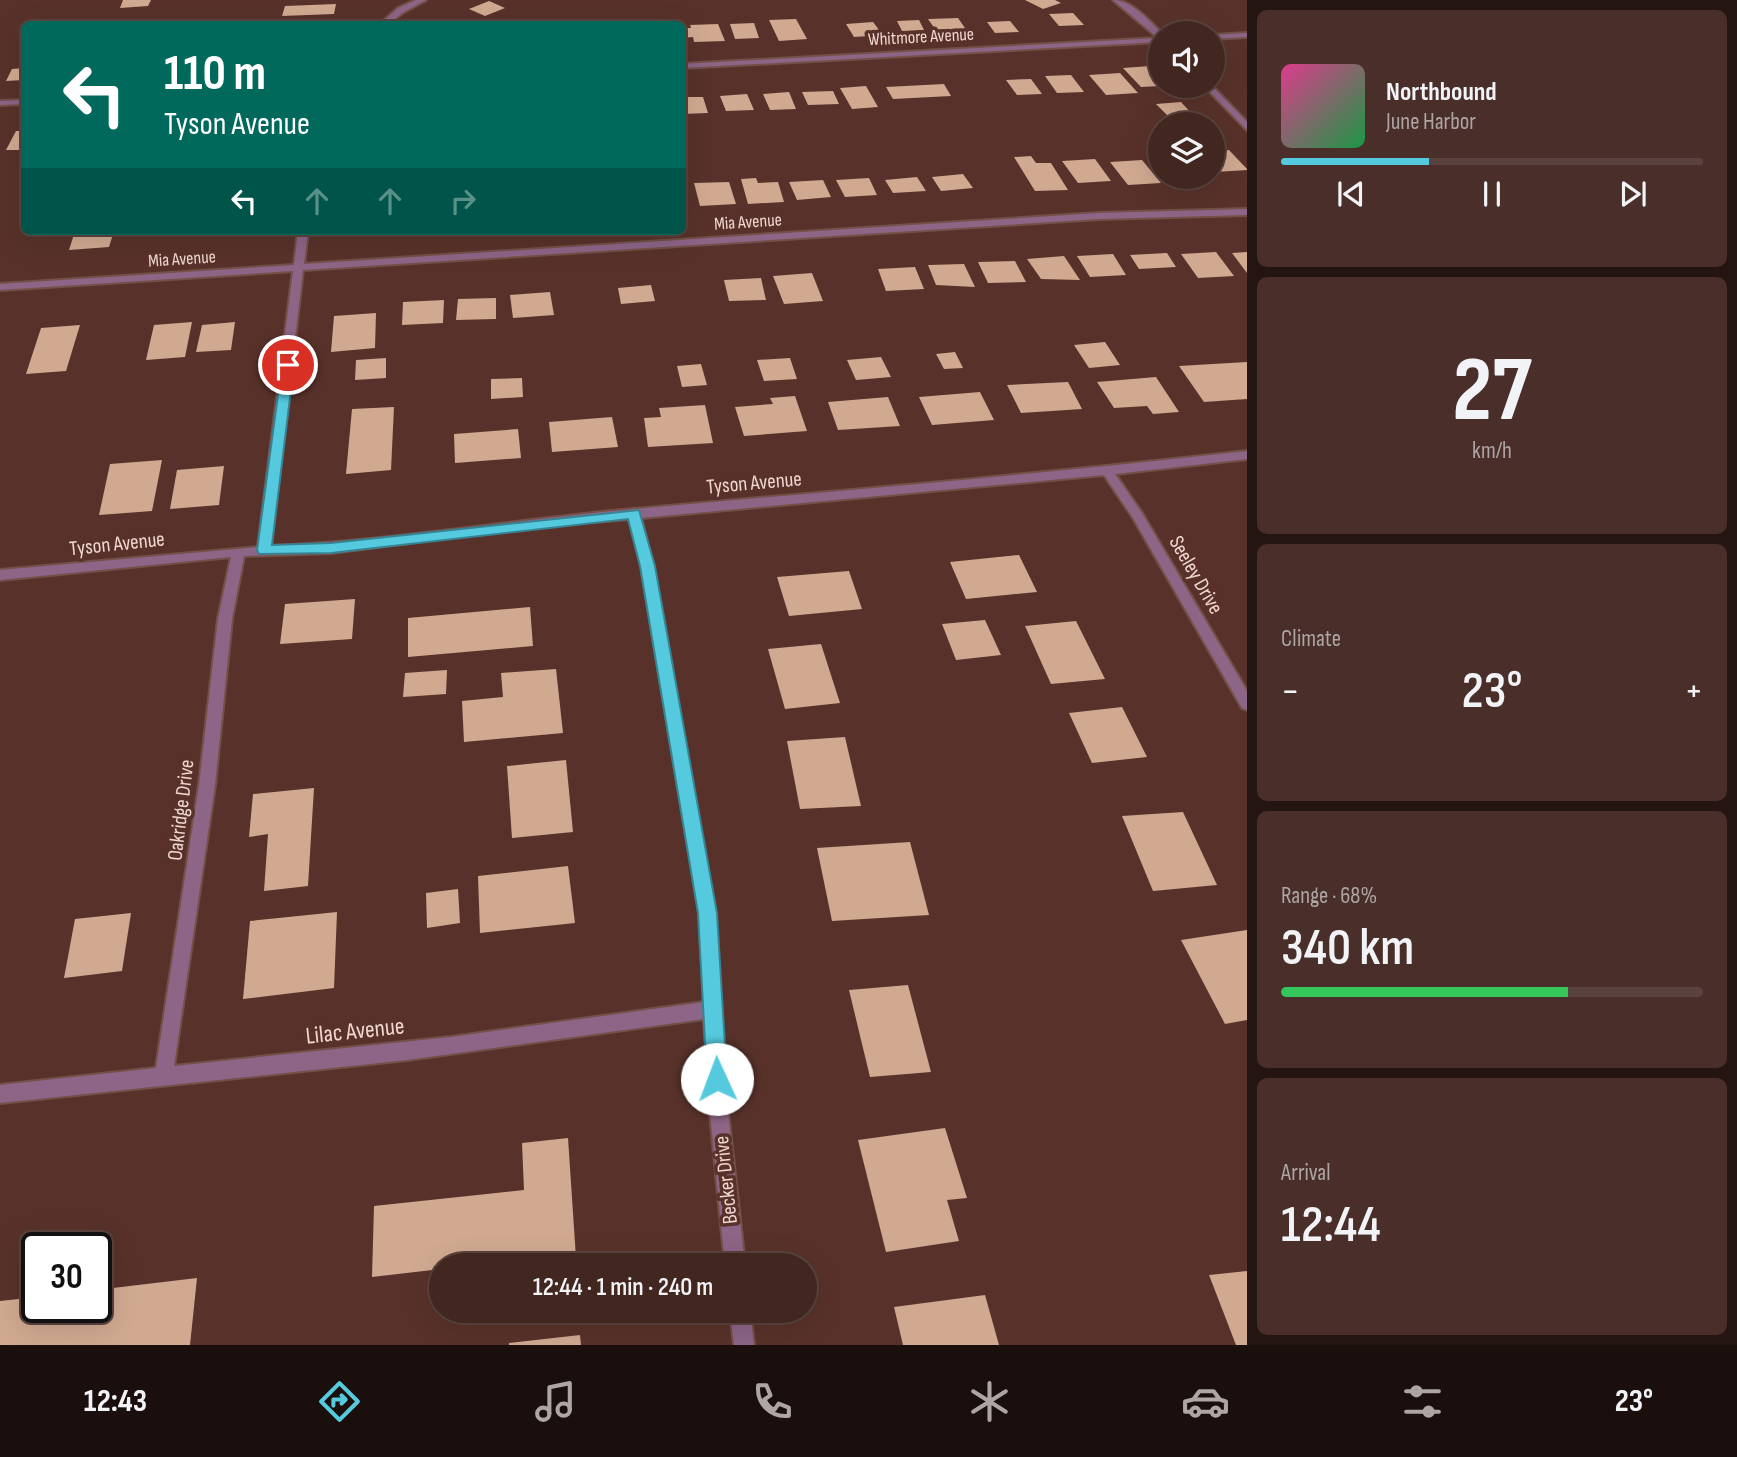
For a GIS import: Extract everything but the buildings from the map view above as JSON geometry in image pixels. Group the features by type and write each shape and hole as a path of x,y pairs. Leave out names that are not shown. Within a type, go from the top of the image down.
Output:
{"street":[{"path":"393,17 394,0"},
{"path":"388,21 422,0"},
{"path":"1117,0 1148,25"},
{"path":"1225,36 1247,35"},
{"name":"Whitmore Avenue","path":"686,66 1148,39"},
{"path":"1219,98 1247,127"},
{"path":"0,103 21,102"},
{"name":"Mia Avenue","path":"0,287 1098,215 1247,212"},
{"path":"264,550 283,414 302,235"},
{"name":"Tyson Avenue","path":"0,575 238,552 331,548 634,513 1247,455"},
{"name":"Seeley Drive","path":"1106,469 1138,516 1247,704"},
{"name":"Becker Drive","path":"634,513 647,566 707,913 718,1102 735,1253"},
{"name":"Oakridge Drive","path":"164,1074 207,785 225,618 238,552"},
{"name":"Lilac Avenue","path":"0,1094 164,1074 391,1053 714,1009"},
{"path":"741,1323 744,1345"}],"route":[{"path":"288,365 264,550 331,548 634,513 647,566 707,913 717,1079"}]}
